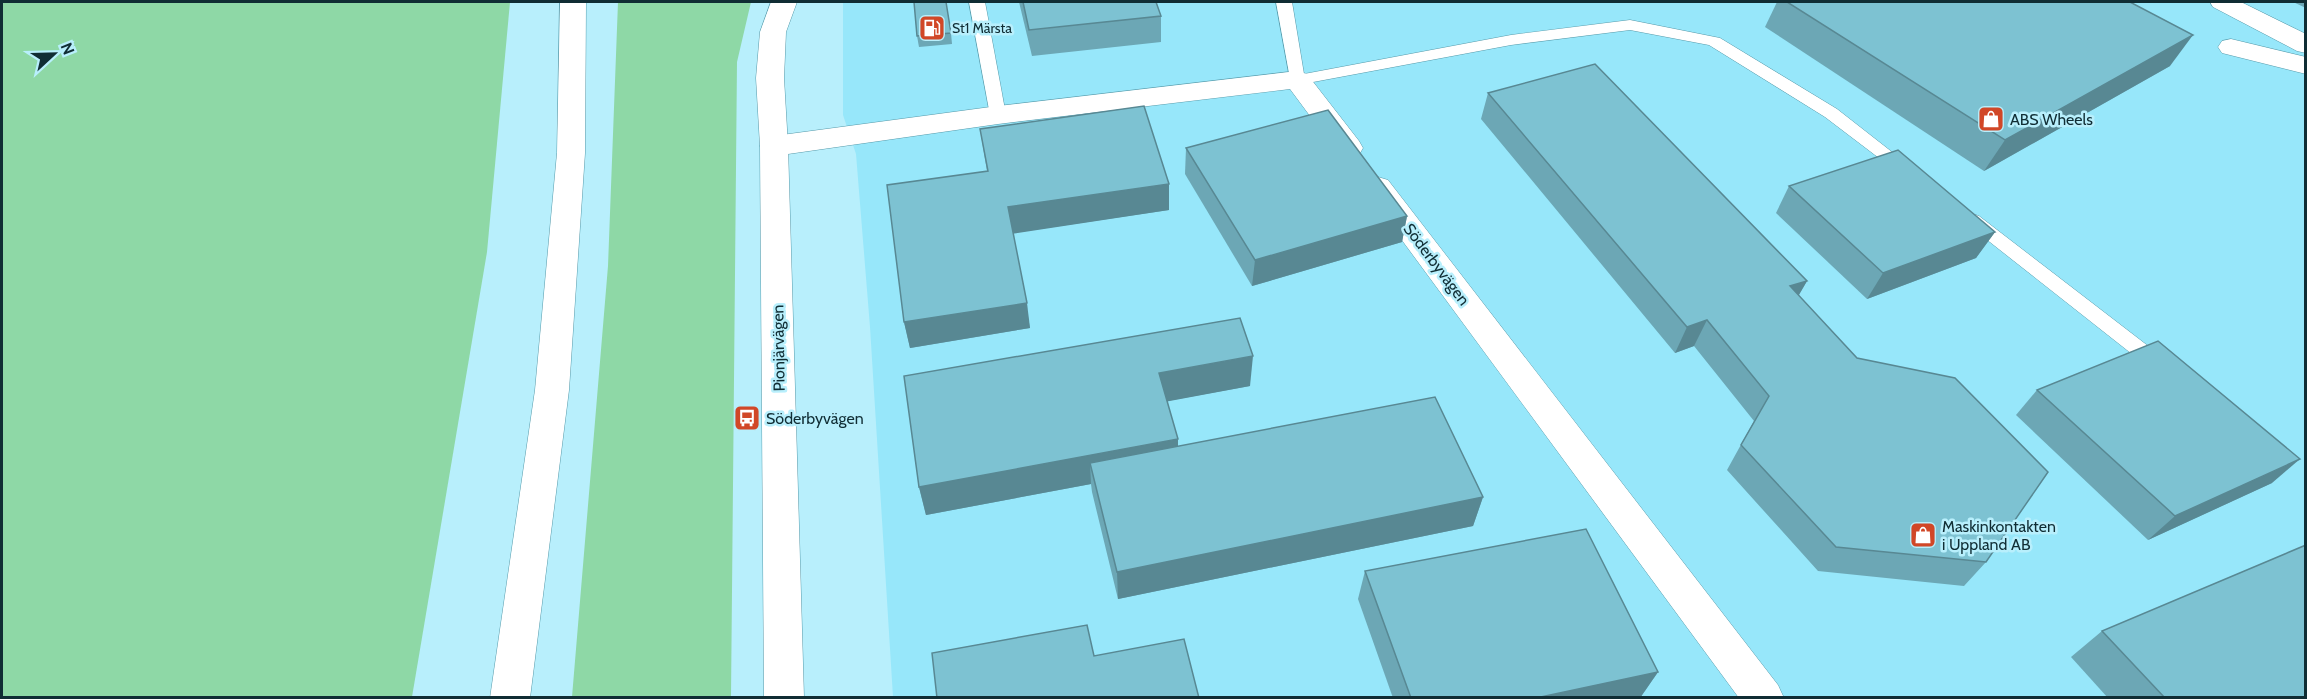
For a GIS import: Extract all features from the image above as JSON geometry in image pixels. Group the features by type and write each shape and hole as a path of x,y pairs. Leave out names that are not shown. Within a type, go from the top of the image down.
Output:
{"street":[{"path":"510,698 552,390 571,153 573,2"},
{"name":"Pionjärvägen","path":"784,2 773,32 770,78 774,146 784,698"},
{"path":"2222,2 2306,45"},
{"path":"2231,47 2306,66"},
{"path":"774,146 998,115 1297,80"},
{"name":"Söderbyvägen","path":"1297,80 1764,698"}],"lane":[{"path":"977,2 998,115"},
{"path":"1284,2 1297,80 1511,40 1630,25 1714,41 1831,114 1915,177"},
{"path":"1962,212 2175,377"}],"shaded area":[{"path":"843,2 2305,2 2305,697 893,697 870,327 856,154 843,115"}],"green space":[{"path":"2,2 510,2 487,252 412,697 2,697"},
{"path":"618,2 751,2 737,62 731,697 572,697 608,266"}],"building":[{"path":"914,2 946,2 951,33 917,36"},
{"path":"1023,2 1156,2 1161,16 1029,30"},
{"name":"ABS Wheels","path":"1787,2 2130,2 2193,35 2005,140"},
{"path":"1595,64 1807,281 1790,286 1857,358 1955,378 2048,472 1986,562 1836,547 1741,445 1769,396 1707,320 1687,327 1488,93"},
{"path":"1144,106 1169,184 1008,207 1027,303 904,322 887,185 988,171 980,129"},
{"path":"1328,110 1407,216 1255,260 1186,148"},
{"path":"1898,150 1995,232 1883,273 1789,186"},
{"path":"1240,318 1253,356 1159,373 1178,439 919,487 904,376"},
{"path":"2158,341 2300,459 2175,516 2037,390"},
{"path":"1435,397 1483,497 1117,572 1090,463"},
{"path":"1586,529 1658,672 1536,698 1411,698 1365,571"},
{"path":"2306,545 2306,698 2165,698 2102,631"},
{"path":"1087,625 1094,656 1184,639 1199,698 937,698 932,653"}],"place":[{"name":"St1 Märsta","path":"932,28"},
{"name":"ABS Wheels","path":"1991,119"},
{"name":"Söderbyvägen","path":"747,418"},
{"name":"Maskinkontakten i Uppland AB","path":"1923,535"}]}
